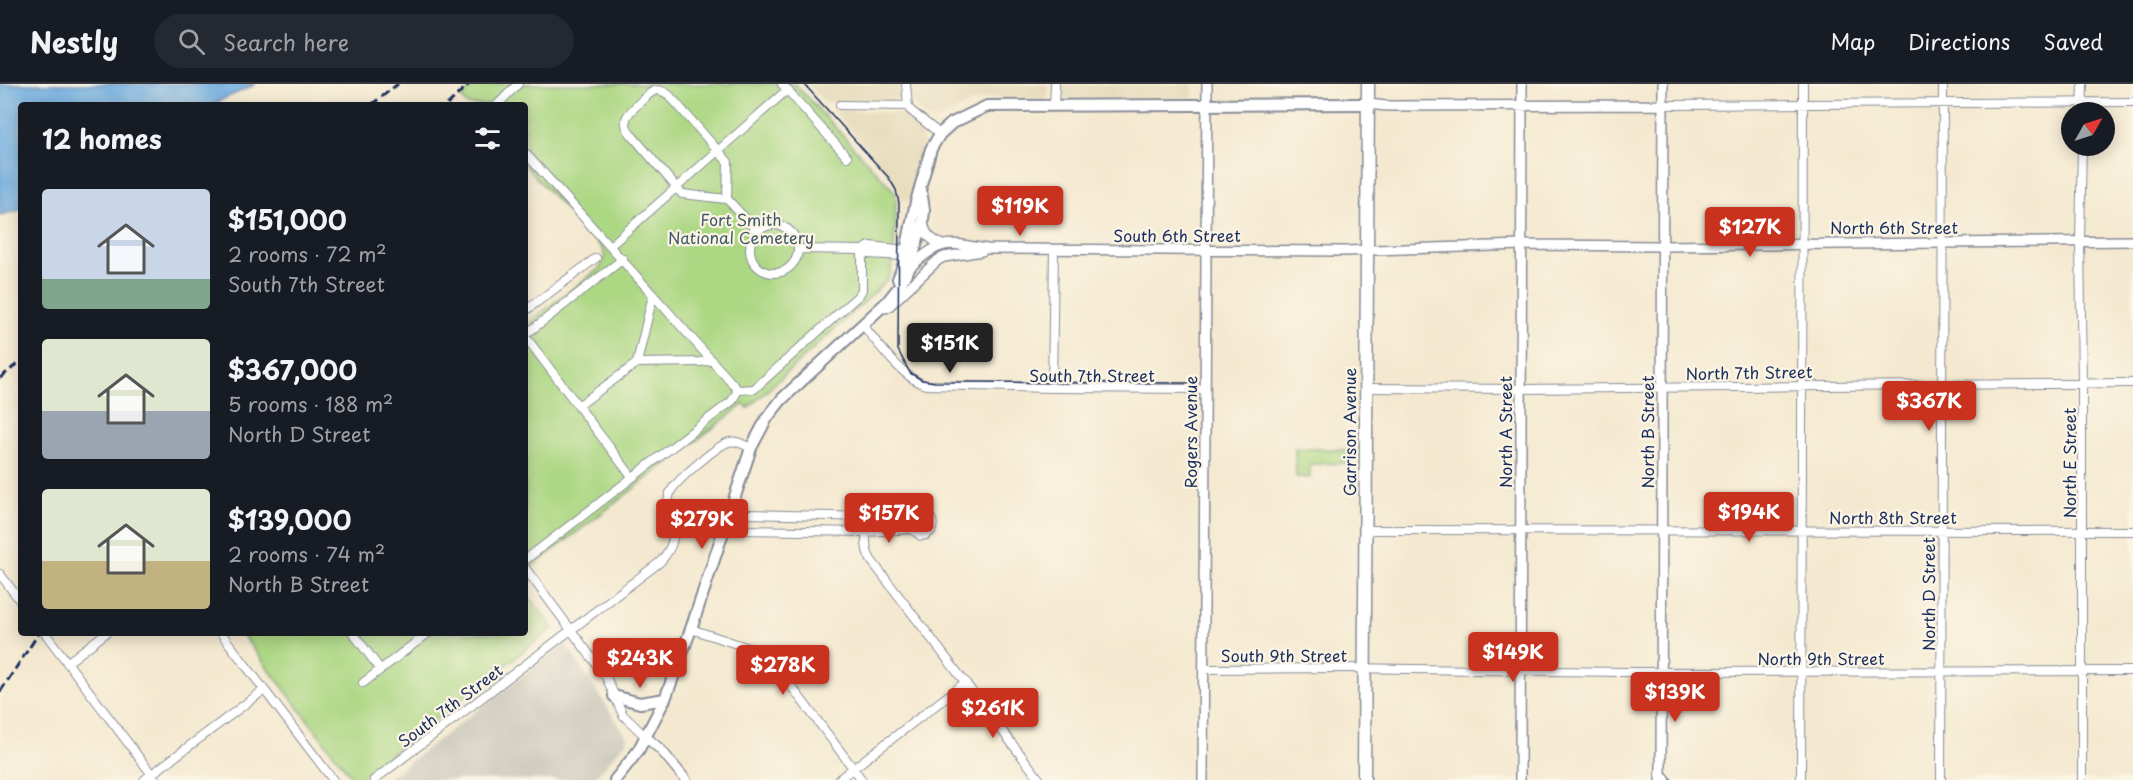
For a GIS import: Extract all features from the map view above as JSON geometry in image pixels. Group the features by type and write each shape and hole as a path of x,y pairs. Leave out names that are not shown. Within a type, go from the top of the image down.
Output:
{"main road":[{"name":"Garrison Avenue","path":"1364,780 1368,84"},
{"path":"878,309 898,288 910,267 909,251 916,202 931,149 940,134 952,123 987,106 1368,104"},
{"path":"878,309 900,276 923,220 921,190"},
{"name":"South 6th Street","path":"615,780 638,751 665,699 691,629 751,447 776,406 878,309"},
{"path":"614,696 640,703 665,699"}],"street":[{"path":"500,102 518,84"},
{"path":"906,84 908,106 917,117 940,134"},
{"path":"1054,105 1055,84"},
{"name":"Rogers Avenue","path":"1203,780 1207,84"},
{"name":"North A Street","path":"1520,780 1522,84"},
{"name":"North B Street","path":"1662,778 1663,84"},
{"path":"1801,780 1803,84"},
{"name":"North D Street","path":"1941,780 1943,84"},
{"path":"2082,102 2083,84"},
{"path":"611,245 719,150 785,87 847,158"},
{"path":"727,199 728,162 669,95 658,90 652,92 627,114 626,127 682,194 727,199 757,231"},
{"path":"1368,104 1387,106 2061,102"},
{"path":"2115,102 2133,102"},
{"path":"840,105 908,106"},
{"path":"528,156 611,245 738,390"},
{"name":"North E Street","path":"2082,156 2080,241 2082,780"},
{"path":"923,220 927,234 932,240 942,245"},
{"path":"770,225 783,226 794,236 798,249 796,258 790,267 776,273 757,267 750,255 750,242 757,231 770,225"},
{"name":"North 6th Street","path":"1366,250 1522,245 1661,246 2133,241"},
{"path":"900,276 928,251 942,245"},
{"name":"South 6th Street","path":"909,251 921,246 942,245 987,249 1054,250 1366,250"},
{"path":"798,249 862,250 868,246 909,251"},
{"name":"South 6th Street","path":"878,309 888,307 938,260 987,249"},
{"path":"738,390 754,389 859,295 862,290 862,250"},
{"path":"1052,388 1054,250"},
{"path":"528,309 596,258"},
{"path":"528,334 623,259"},
{"path":"637,363 653,295"},
{"name":"South 7th Street","path":"861,324 918,383 936,386 1205,389"},
{"path":"528,340 632,477"},
{"path":"578,406 637,363 711,360"},
{"name":"North 7th Street","path":"1365,388 2133,383"},
{"path":"528,558 732,401 738,390"},
{"name":"South 7th Street","path":"375,780 660,562 667,554 674,537 669,504 670,495 679,480 725,444 736,442 751,447"},
{"path":"921,513 928,515 933,522 933,527 929,533 921,536 912,529 866,532 742,530 726,523 749,514 913,518 921,513"},
{"path":"870,517 866,532 867,554 880,574 1040,780"},
{"path":"912,529 913,518"},
{"name":"North 8th Street","path":"1365,530 2133,531"},
{"path":"528,572 606,677 623,715 661,750 686,780"},
{"path":"0,574 18,598"},
{"path":"691,629 755,650 770,658 862,780"},
{"path":"47,636 153,777"},
{"path":"67,663 101,636"},
{"path":"223,636 333,780"},
{"path":"355,636 381,669"},
{"path":"363,683 424,636"},
{"name":"South 9th Street","path":"1204,669 1364,669"},
{"name":"North 9th Street","path":"1364,669 2133,671"},
{"path":"838,780 966,682"},
{"path":"144,780 153,777 264,690"}],"shaded area":[{"path":"807,84 900,84 898,100 825,102"},
{"path":"910,84 1048,84 1048,95 1044,98 988,98 973,102 938,120 926,117 917,108 912,99"},
{"path":"1062,84 1193,84 1193,98 1076,99 1064,97"},
{"path":"832,109 900,114 906,116 921,131 924,149 912,201 900,199 899,189 893,179"},
{"path":"565,643 627,737 627,741 592,780 386,780"}],"green space":[{"name":"Fort Smith National Cemetery","path":"475,84 795,84 895,192 896,199 891,271 885,282 748,408 744,404 528,570 528,323 600,268 605,256 602,248 528,169 528,102 465,102 461,97"},
{"path":"1295,448 1347,450 1347,463 1310,464 1310,478 1296,477"},
{"path":"528,596 553,628 358,780 354,780 243,636 528,636"}],"water":[{"path":"0,84 256,84 217,102 18,102 18,211 0,215"}],"tram line":[{"path":"804,84 889,178 896,190 899,203 898,350 910,373 922,380 935,382 1191,383"}],"railway":[{"path":"375,102 398,84"},
{"path":"450,102 469,84"},
{"path":"0,378 18,363"},
{"path":"0,692 37,636"}]}
